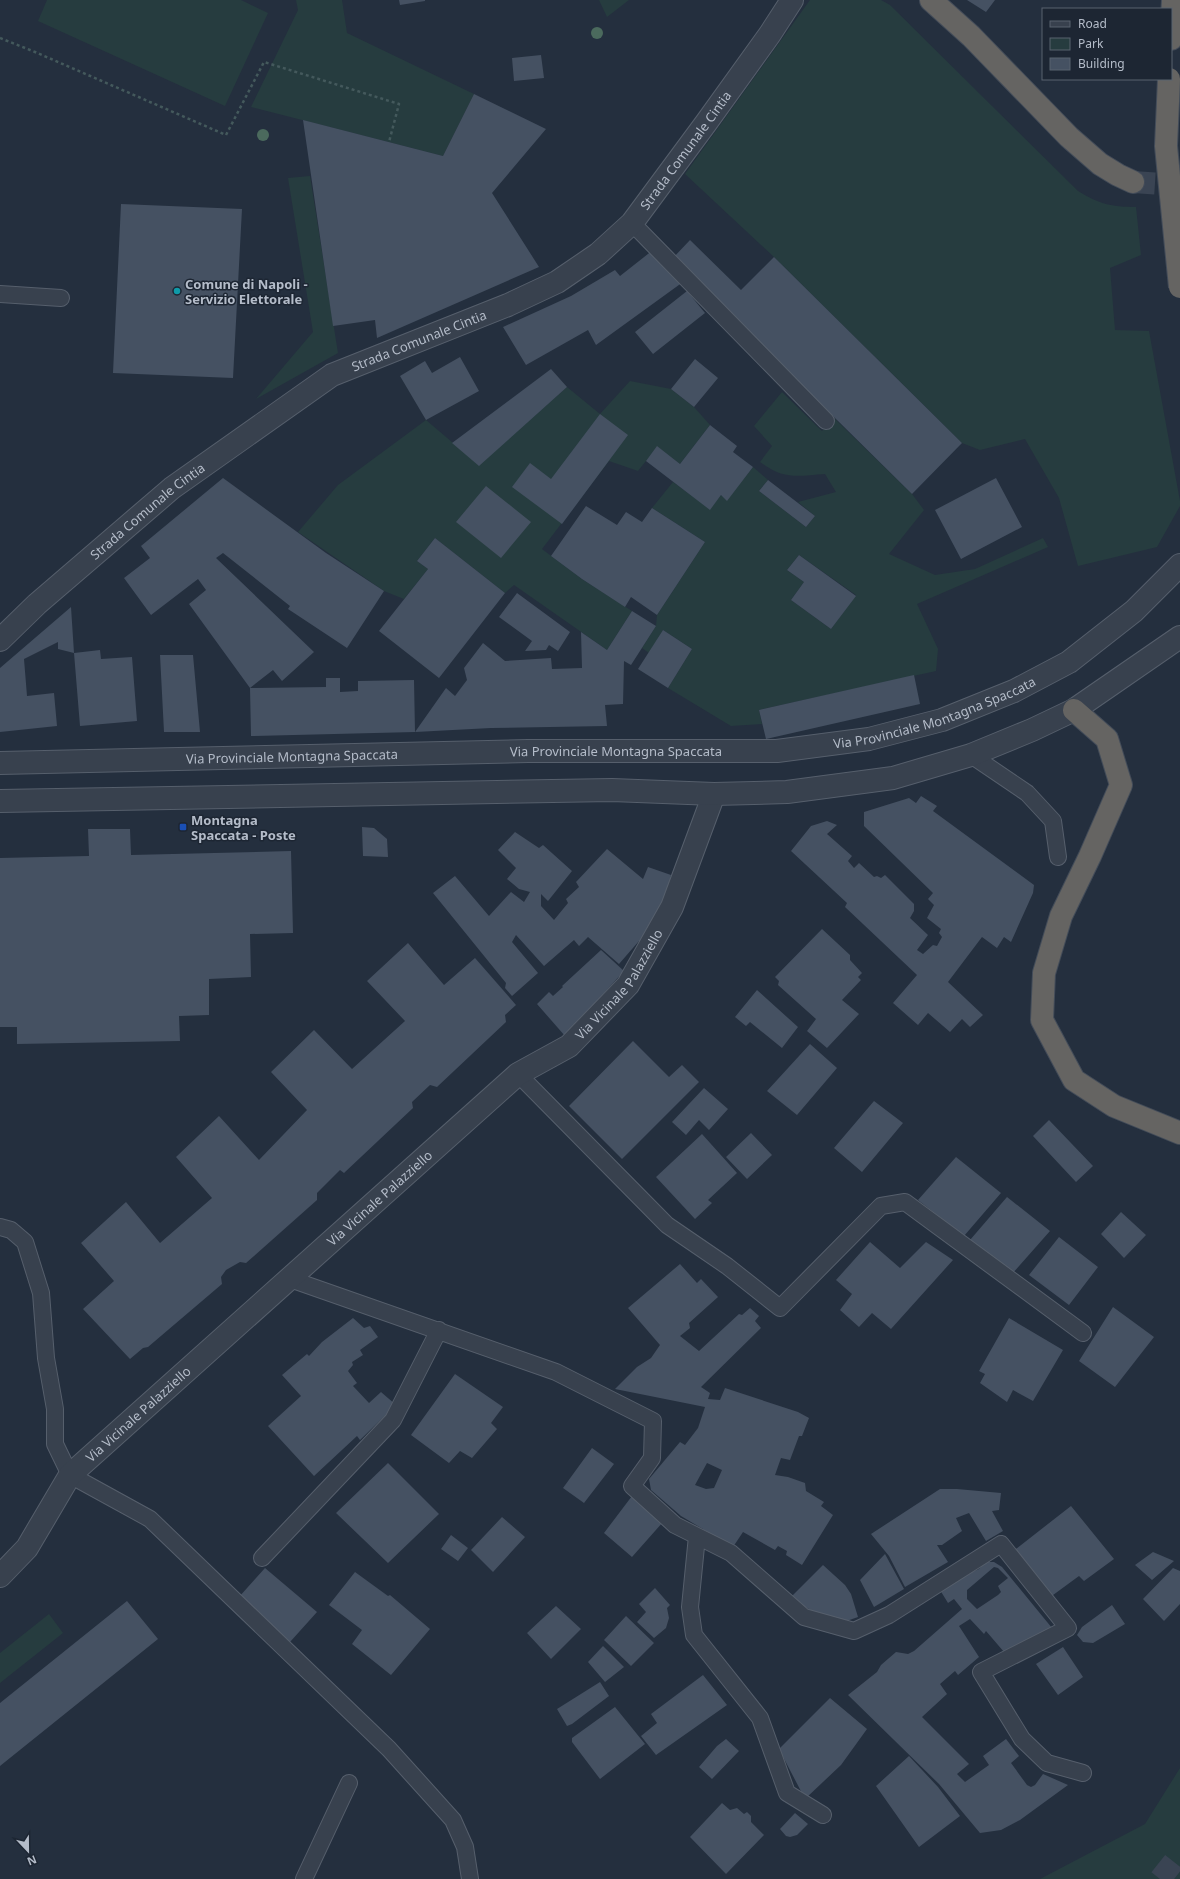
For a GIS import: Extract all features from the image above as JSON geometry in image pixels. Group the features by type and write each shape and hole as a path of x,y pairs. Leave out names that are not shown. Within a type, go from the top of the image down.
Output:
{"highway":[{"path":"931,0 993,58 1069,137 1100,164 1133,182"},
{"path":"1172,20 1173,0"},
{"path":"1169,80 1166,146 1180,287"},
{"path":"1074,710 1107,739 1120,785 1090,856 1061,916 1044,973 1042,1020 1074,1080 1114,1106 1180,1133"}],"street":[{"name":"Strada Comunale Cintia","path":"0,640 37,604 172,488 332,375 508,305 557,282 598,254 632,223 715,112 792,0"},
{"name":"Via Provinciale Montagna Spaccata","path":"0,763 528,751 777,751 869,739 942,720 1014,691 1069,662 1134,612 1180,565"},
{"path":"0,801 600,790 714,794 787,792 892,778 971,755 1032,730 1074,710 1180,637"},
{"name":"Via Vicinale Palazziello","path":"0,1576 27,1548 70,1475 518,1074 569,1046 628,985 672,907 714,794"}],"lane":[{"path":"632,223 826,421"},
{"path":"0,294 61,298"},
{"path":"971,755 1027,793 1053,821 1058,857"},
{"path":"518,1074 667,1225 727,1266 780,1308 881,1206 905,1202 1083,1333"},
{"path":"0,1226 11,1230 25,1242 41,1293 46,1358 55,1409 55,1444 70,1475 150,1520 390,1749 453,1820 464,1847 470,1879"},
{"path":"290,1278 556,1372 653,1421 652,1458 632,1486 675,1524 731,1553 804,1617 854,1631 889,1615 1001,1544 1068,1628 981,1672 1022,1739 1047,1763 1083,1773"},
{"path":"262,1558 393,1420 439,1330"},
{"path":"697,1536 690,1608 694,1635 760,1718 787,1793 823,1815"},
{"path":"304,1879 349,1783"}],"path":[{"path":"0,38 226,135 264,62 399,104 389,142"}],"green space":[{"path":"47,0 241,0 268,13 225,106 38,21"},
{"path":"296,0 342,0 347,33 474,94 443,156 251,107 298,10"},
{"path":"599,0 629,0 607,17"},
{"path":"810,0 881,0 890,5 1078,191 1106,204 1136,207 1141,255 1110,268 1115,330 1149,331 1180,501 1180,506 1157,547 1078,566 1059,498 1025,439 980,450 962,443 774,257 685,174"},
{"path":"310,176 338,353 256,399 313,332 288,178"},
{"path":"630,381 671,389 694,407 710,425 680,464 657,447 638,471 609,461 542,549 582,579 632,611 607,650 514,585 505,593 435,538 417,561 428,569 404,599 384,591 298,532 338,485 426,420 479,465 567,387 600,414"},
{"path":"782,392 822,431 834,418 912,494 924,510 889,554 935,575 975,569 1043,538 1048,547 917,604 938,649 936,671 759,710 762,724 731,726 668,688 692,649 663,630 649,653 642,648 656,626 657,615 705,542 652,508 673,482 710,509 721,495 727,500 753,467 768,480 759,491 806,527 815,516 798,502 836,492 825,474 791,476 776,472 760,462 772,446 754,426","holes":["799,555 856,595 831,629 791,600 804,582 787,570"]},
{"path":"49,1614 63,1633 0,1683 0,1653"},
{"path":"1180,1768 1180,1879 1040,1879 1145,1824"}],"building":[{"path":"399,0 425,0 425,1 400,5"},
{"path":"967,0 995,0 986,12"},
{"path":"541,55 544,78 514,81 512,58"},
{"path":"474,94 546,129 492,193 539,267 377,338 375,320 333,326 303,120 443,156"},
{"name":"Comune di Napoli - Servizio Elettorale","path":"121,204 242,209 233,378 113,373"},
{"path":"690,240 741,290 774,257 962,443 912,494 673,258"},
{"path":"653,250 683,282 596,345 588,330 526,365 503,327 571,296 615,270 620,276"},
{"path":"687,291 705,313 653,354 635,332"},
{"path":"460,357 479,391 426,420 400,376 425,361 432,373"},
{"path":"695,359 718,378 694,407 671,389"},
{"path":"551,369 567,387 479,466 452,443"},
{"path":"600,414 628,435 562,524 512,487 530,463 551,479"},
{"path":"710,425 737,446 733,452 753,467 727,501 721,495 710,510 646,461 657,446 680,464"},
{"path":"223,478 326,553 384,591 347,648 288,609 290,606 223,553 216,558 314,652 282,681 273,670 250,688 189,604 206,590 198,579 151,615 124,578 150,558 141,546"},
{"path":"996,478 1022,527 961,559 935,510"},
{"path":"768,480 815,516 806,527 759,491"},
{"path":"486,486 531,522 501,558 456,522"},
{"path":"586,506 617,525 626,512 642,522 652,508 705,542 657,615 631,597 625,607 582,579 551,556"},
{"path":"435,538 505,593 439,678 379,631 428,569 417,561"},
{"path":"799,555 856,596 831,629 791,600 804,582 787,570"},
{"path":"517,593 570,632 558,651 549,645 546,650 525,651 532,641 499,617"},
{"path":"71,607 74,653 58,649 58,642 24,659 27,696 54,693 57,726 0,732 0,668"},
{"path":"632,611 656,626 631,665 624,661 623,704 605,705 607,726 491,728 415,732 446,688 455,696 467,680 464,668 483,643 505,661 551,658 552,669 582,668 581,632 607,650"},
{"path":"663,630 692,649 668,688 638,669"},
{"path":"100,650 101,659 132,657 137,721 80,726 74,653"},
{"path":"160,655 193,655 200,732 164,732"},
{"path":"914,675 920,704 766,739 759,710"},
{"path":"326,678 340,678 340,692 358,691 358,681 414,680 415,732 251,736 250,688 326,687"},
{"path":"921,796 937,806 933,811 1034,885 1033,893 1011,942 1004,937 997,948 982,937 948,982 983,1015 970,1027 962,1019 950,1032 928,1013 918,1025 893,1003 917,975 845,907 847,903 791,851 811,826 827,821 837,825 827,834 852,856 848,861 854,868 859,863 874,877 877,876 881,878 885,875 914,904 914,911 910,918 928,935 917,950 923,954 933,945 937,946 942,937 939,933 941,929 927,918 934,905 928,899 933,893 864,826 864,812 909,798 916,803"},
{"path":"362,827 374,828 387,839 388,857 363,856"},
{"path":"88,829 130,829 131,855 291,851 293,933 250,934 251,977 209,979 209,1015 179,1016 180,1041 17,1044 17,1027 0,1027 0,858 89,856"},
{"path":"515,832 539,848 543,845 572,871 548,901 541,894 541,906 554,920 568,903 566,899 579,887 576,882 607,849 643,879 648,867 671,875 663,911 644,943 639,941 619,964 588,937 579,946 574,940 544,966 516,935 512,942 538,973 512,996 505,988 506,983 433,893 455,876 489,916 511,892 524,902 530,892 519,889 507,879 516,868 498,850"},
{"path":"822,929 850,955 850,960 862,973 858,977 861,980 842,1000 859,1014 827,1048 807,1031 816,1019 778,985 779,981 775,977"},
{"path":"408,943 444,985 475,958 516,1005 505,1015 506,1022 437,1087 430,1085 412,1102 413,1108 344,1173 340,1170 317,1193 317,1200 246,1263 240,1262 226,1270 221,1277 222,1284 148,1347 143,1348 130,1359 83,1309 114,1281 81,1243 126,1202 160,1243 212,1198 176,1157 219,1116 259,1160 307,1110 271,1072 314,1030 352,1069 405,1021 367,981"},
{"path":"601,950 624,971 565,1036 537,1004 549,992 553,996"},
{"path":"757,990 798,1027 782,1048 750,1022 746,1026 735,1017"},
{"path":"633,1041 669,1077 682,1065 699,1082 622,1159 569,1106"},
{"path":"810,1044 837,1068 797,1115 767,1091"},
{"path":"704,1088 728,1109 709,1130 699,1120 686,1135 672,1122"},
{"path":"874,1101 903,1123 862,1172 834,1148"},
{"path":"1049,1120 1093,1166 1076,1182 1033,1136"},
{"path":"751,1133 772,1155 747,1179 726,1157"},
{"path":"702,1134 737,1173 708,1200 712,1203 695,1219 656,1177"},
{"path":"956,1157 1001,1193 964,1236 918,1200"},
{"path":"1007,1197 1050,1231 1012,1274 970,1240"},
{"path":"1121,1212 1146,1235 1124,1258 1101,1234"},
{"path":"1059,1237 1098,1267 1069,1305 1029,1275"},
{"path":"870,1242 900,1268 926,1242 953,1260 891,1329 872,1313 859,1327 840,1310 852,1294 836,1280"},
{"path":"680,1264 697,1283 701,1279 718,1297 689,1323 690,1328 680,1336 699,1351 739,1314 742,1315 750,1308 759,1316 755,1321 761,1328 701,1387 710,1393 708,1399 720,1400 725,1388 798,1412 809,1418 802,1436 799,1436 790,1460 781,1458 775,1475 788,1477 805,1483 806,1491 824,1502 821,1506 833,1515 802,1565 786,1555 787,1551 778,1546 775,1550 743,1532 733,1547 681,1516 651,1490 649,1479 680,1442 685,1445 698,1428 705,1407 615,1389 637,1367 651,1358 660,1345 628,1308","holes":["707,1463 722,1470 714,1488 706,1489 695,1485"]},
{"path":"1113,1307 1154,1337 1115,1387 1079,1361"},
{"path":"353,1318 364,1328 370,1326 378,1337 360,1350 363,1355 352,1362 353,1365 348,1371 357,1383 353,1386 369,1403 381,1392 396,1405 360,1440 357,1436 314,1476 268,1426 301,1396 282,1375 307,1354 309,1356 322,1342"},
{"path":"1009,1318 1063,1350 1033,1401 1013,1390 1007,1402 980,1383 985,1374 979,1371"},
{"path":"455,1374 503,1407 491,1423 497,1429 472,1458 460,1451 449,1463 411,1435"},
{"path":"592,1448 614,1464 584,1503 563,1488"},
{"path":"388,1463 439,1514 388,1563 336,1513"},
{"path":"940,1489 1001,1493 999,1510 992,1511 1003,1531 986,1541 969,1513 956,1518 962,1531 942,1545 937,1545 948,1562 905,1587 889,1556 871,1534"},
{"path":"632,1496 663,1522 632,1557 604,1533"},
{"path":"1071,1506 1114,1559 1084,1581 1079,1576 1049,1598 1012,1552"},
{"path":"502,1517 525,1537 493,1572 471,1550"},
{"path":"451,1535 468,1548 458,1561 441,1549"},
{"path":"1153,1552 1174,1561 1152,1580 1135,1565"},
{"path":"885,1554 904,1589 874,1607 860,1580"},
{"path":"985,1562 994,1562 1002,1567 1052,1628 1004,1652 986,1631 984,1634 970,1619 959,1626 979,1657 958,1675 955,1671 940,1684 947,1694 922,1717 969,1764 957,1774 965,1782 989,1765 983,1756 1006,1739 1019,1756 1011,1763 1027,1785 1031,1787 1035,1785 1043,1774 1068,1785 1020,1820 1001,1830 980,1833 939,1784 848,1695 877,1672 881,1665 896,1652 908,1654 914,1651 962,1609 954,1599 948,1603 940,1590 956,1579 979,1569","holes":["994,1567 998,1568 1008,1578 998,1586 1001,1592 977,1609 967,1599 967,1590"]},
{"path":"823,1565 845,1585 851,1594 858,1617 841,1623 814,1612 790,1598"},
{"path":"265,1568 317,1612 290,1642 239,1597"},
{"path":"1173,1568 1180,1571 1180,1604 1164,1621 1143,1599"},
{"path":"355,1572 388,1596 390,1595 430,1629 391,1675 352,1644 362,1630 329,1605"},
{"path":"655,1588 670,1605 667,1608 669,1618 666,1628 654,1638 637,1622 646,1612 639,1604"},
{"path":"127,1601 158,1639 0,1766 0,1703"},
{"path":"1112,1605 1125,1624 1093,1643 1083,1642 1077,1635 1082,1627"},
{"path":"556,1606 581,1629 551,1659 527,1633"},
{"path":"626,1616 654,1643 631,1666 604,1640"},
{"path":"603,1646 624,1667 605,1682 588,1662"},
{"path":"1063,1647 1083,1677 1058,1695 1036,1664"},
{"path":"703,1675 727,1705 656,1755 641,1736 657,1723 651,1714"},
{"path":"600,1682 609,1696 572,1724 567,1726 557,1709"},
{"path":"830,1698 867,1729 841,1765 805,1799 779,1749"},
{"path":"615,1707 645,1744 600,1779 572,1742 572,1738"},
{"path":"726,1739 739,1751 712,1779 699,1767 717,1746"},
{"path":"909,1756 938,1787 960,1816 919,1847 876,1786"},
{"path":"722,1803 730,1810 737,1808 744,1814 747,1812 751,1816 751,1822 764,1835 726,1874 690,1837"},
{"path":"795,1813 808,1824 797,1835 790,1837 786,1836 780,1829"}],"tunnel":[{"path":"1133,182 1180,185"},
{"path":"1160,1879 1180,1854"}],"place":[{"name":"Comune di Napoli - Servizio Elettorale","path":"177,291"},
{"name":"Montagna Spaccata - Poste","path":"183,827"}]}
